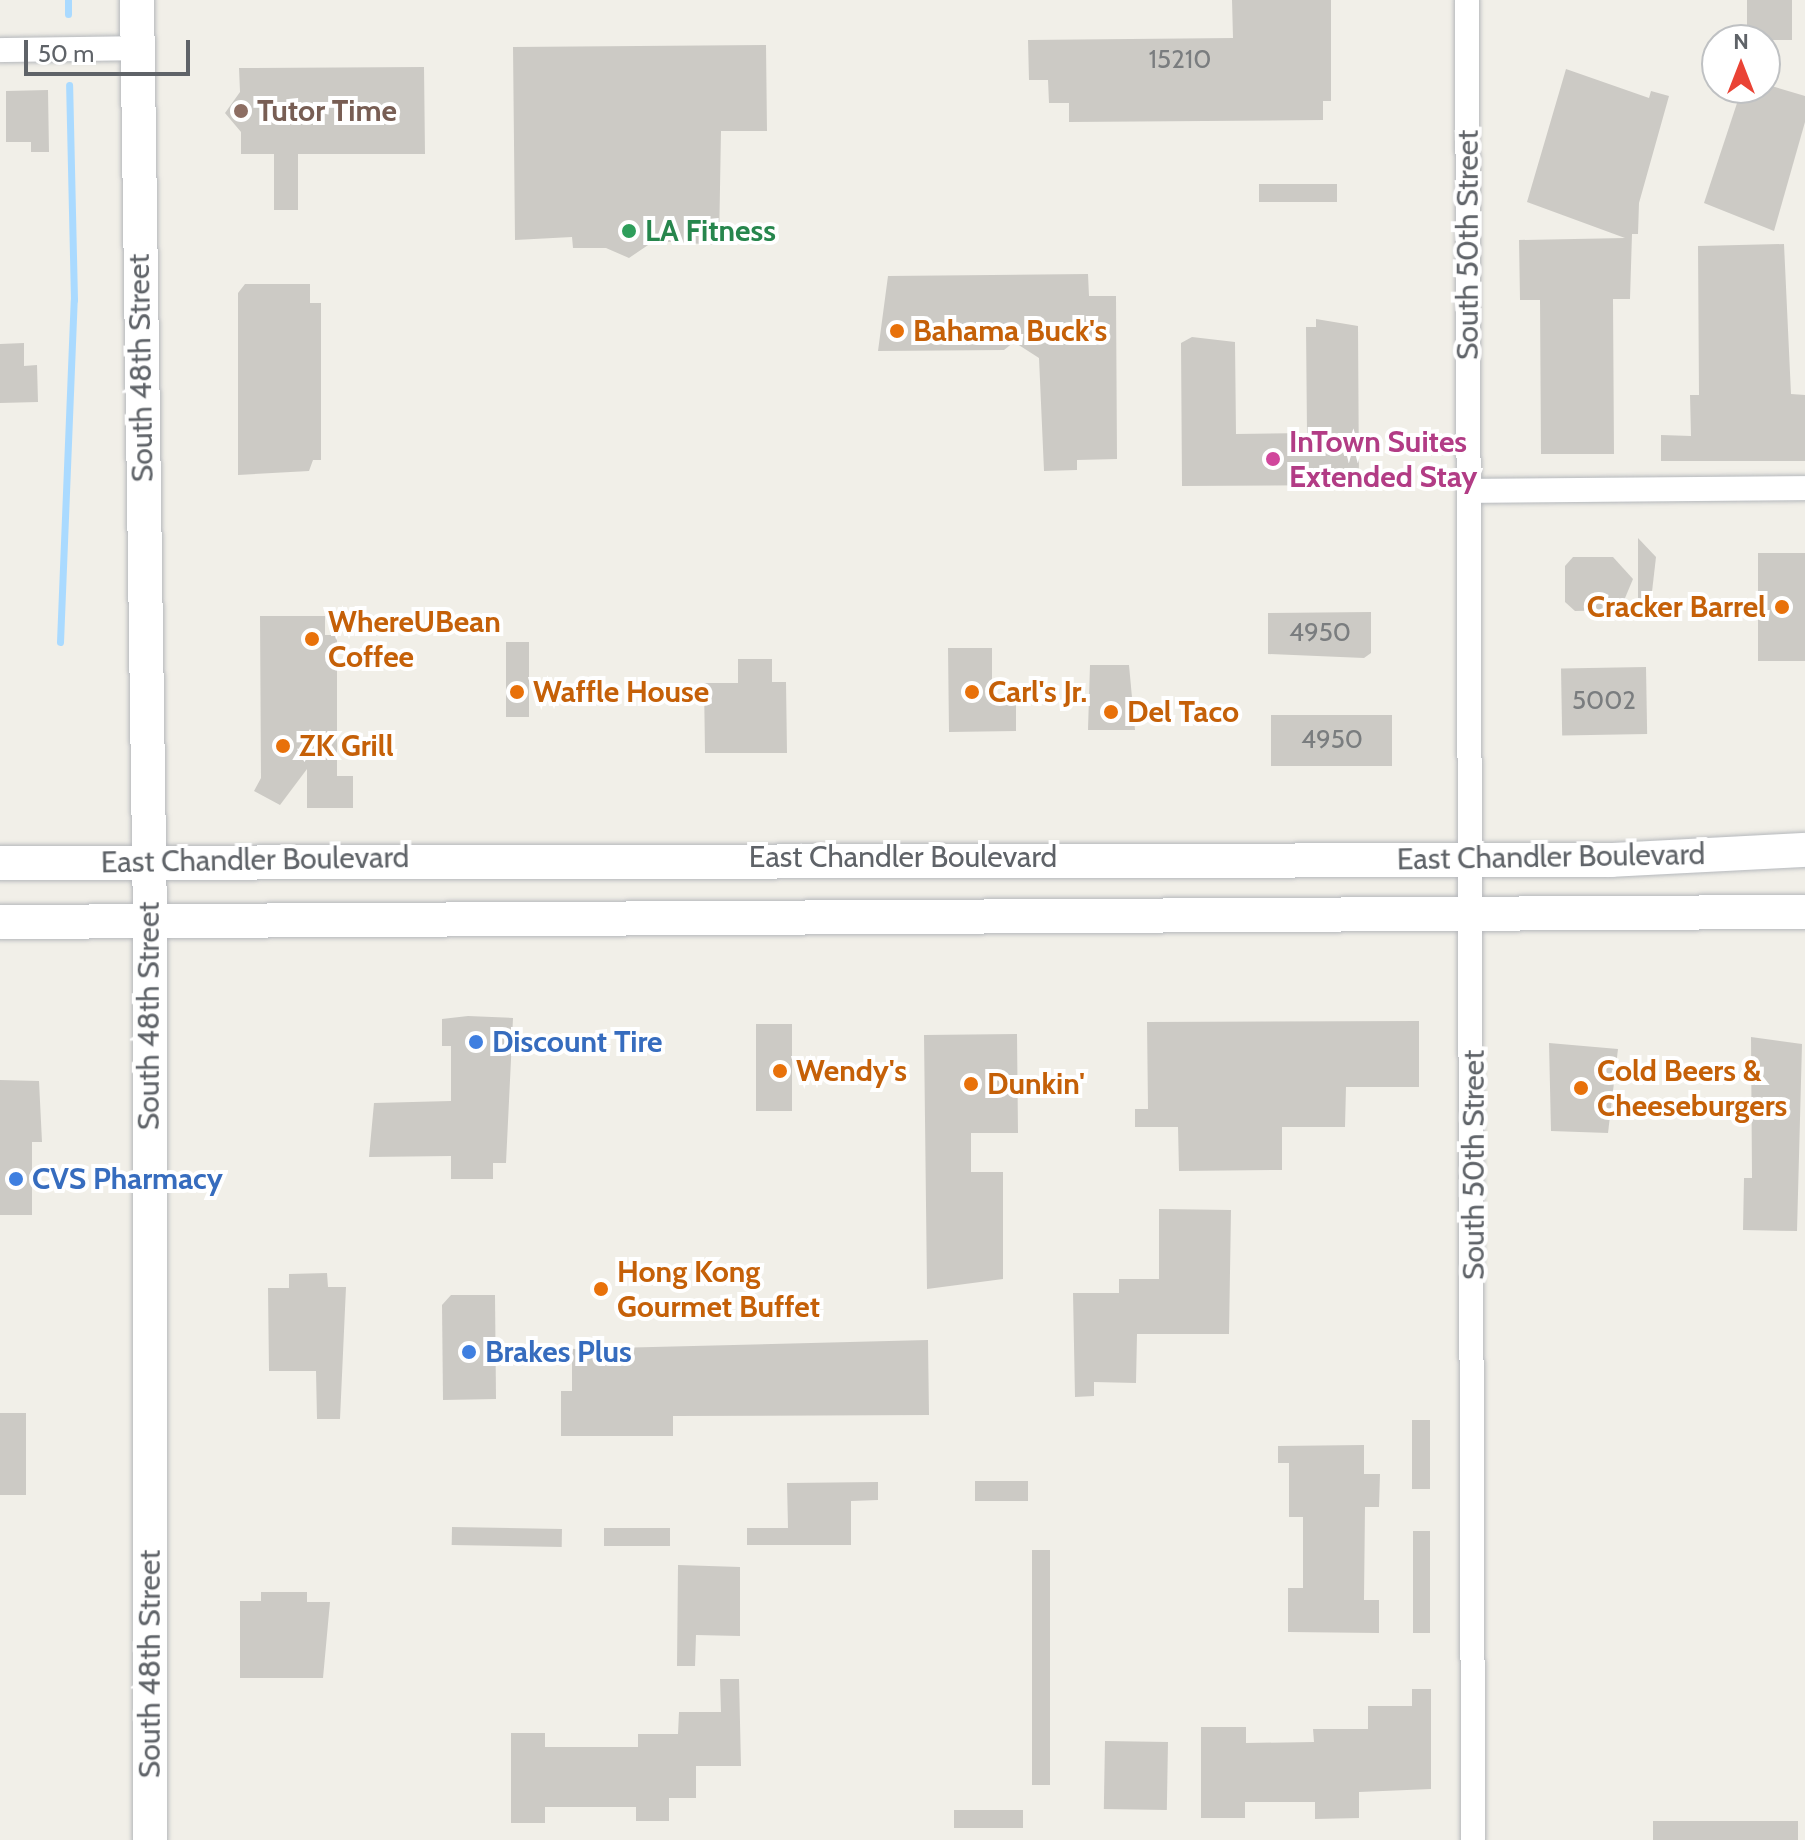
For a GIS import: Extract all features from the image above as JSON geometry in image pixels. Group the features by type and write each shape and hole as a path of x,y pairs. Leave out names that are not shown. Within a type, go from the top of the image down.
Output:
{"main road":[{"name":"South 48th Street","path":"137,0 150,921 150,1840"},
{"name":"East Chandler Boulevard","path":"0,863 1473,860 1805,850"},
{"name":"East Chandler Boulevard","path":"0,922 1805,912"}],"street":[{"name":"South 50th Street","path":"1467,0 1474,912 1473,1840"},
{"path":"0,50 137,48"},
{"path":"1470,491 1805,488"}],"building":[{"path":"1232,0 1331,0 1331,101 1323,101 1323,120 1069,122 1069,103 1049,103 1048,80 1029,80 1028,40 1233,38"},
{"path":"1747,0 1792,0 1792,40 1781,40 1781,24 1747,24"},
{"path":"766,45 767,131 721,131 719,245 654,241 629,258 606,248 573,248 572,237 515,240 513,47"},
{"path":"424,67 425,154 298,154 298,210 274,210 274,154 241,154 241,132 225,113 240,92 239,68"},
{"path":"1566,69 1649,98 1651,91 1669,96 1639,203 1638,234 1632,234 1630,299 1613,299 1614,454 1541,454 1540,300 1520,300 1519,240 1625,238 1527,202"},
{"path":"1781,89 1805,96 1805,122 1774,231 1704,203 1737,104 1781,104"},
{"path":"48,90 49,152 31,152 31,142 6,142 6,91"},
{"path":"1259,184 1337,184 1337,202 1259,202"},
{"path":"1784,244 1791,394 1805,395 1805,461 1661,461 1661,435 1691,436 1690,395 1699,395 1698,246"},
{"path":"1088,274 1089,296 1116,296 1117,459 1077,460 1077,470 1044,471 1039,358 1014,342 1004,350 878,351 888,276"},
{"path":"245,284 310,284 310,303 321,303 321,460 313,460 309,471 238,475 238,293"},
{"path":"1316,319 1358,326 1359,485 1182,486 1181,343 1192,337 1235,342 1236,434 1307,433 1306,327 1316,327"},
{"path":"24,343 24,366 37,365 38,402 0,403 0,344"},
{"path":"1638,538 1656,557 1650,609 1638,609"},
{"name":"Cracker Barrel","path":"1758,553 1805,553 1805,661 1758,661"},
{"path":"1573,557 1613,557 1633,579 1620,610 1575,611 1565,602 1565,566"},
{"path":"1371,612 1371,653 1364,658 1268,654 1268,613"},
{"path":"260,616 325,616 325,635 337,635 337,776 353,776 353,808 307,808 307,769 280,805 254,791 261,778"},
{"name":"Waffle House","path":"506,642 529,642 529,717 506,717"},
{"name":"Carl's Jr.","path":"948,648 992,648 992,685 996,698 1016,698 1016,731 949,732"},
{"path":"738,659 772,659 772,682 786,682 787,753 705,753 704,683 738,683"},
{"name":"Del Taco","path":"1090,665 1129,665 1135,730 1088,730"},
{"path":"1646,667 1647,734 1562,735 1561,668"},
{"path":"1271,715 1392,715 1392,766 1271,766"},
{"path":"468,1016 513,1018 506,1163 493,1163 493,1179 451,1179 451,1156 369,1157 374,1103 451,1101 451,1046 442,1046 442,1019"},
{"path":"1419,1021 1419,1087 1346,1087 1345,1127 1282,1127 1282,1170 1179,1171 1178,1127 1135,1127 1135,1109 1148,1109 1147,1022"},
{"name":"Wendy's","path":"756,1024 792,1024 792,1111 756,1111"},
{"path":"1017,1034 1018,1133 971,1133 971,1172 1003,1172 1003,1279 927,1289 924,1035"},
{"path":"1751,1037 1802,1044 1797,1231 1743,1230 1744,1178 1752,1178"},
{"path":"1549,1043 1618,1049 1608,1133 1551,1131"},
{"name":"CVS Pharmacy","path":"0,1080 39,1081 42,1142 32,1142 32,1215 0,1215"},
{"path":"1159,1209 1231,1210 1229,1334 1137,1334 1136,1383 1094,1382 1094,1396 1075,1397 1073,1293 1119,1293 1119,1279 1159,1279"},
{"path":"327,1273 328,1287 346,1287 340,1419 317,1419 316,1371 269,1371 268,1288 289,1288 289,1274"},
{"name":"Brakes Plus","path":"451,1295 495,1295 496,1399 443,1400 442,1305"},
{"path":"928,1340 929,1415 673,1416 673,1436 561,1436 561,1391 572,1391 572,1349"},
{"path":"0,1413 26,1413 26,1495 0,1495"},
{"path":"1412,1420 1430,1420 1430,1489 1412,1489"},
{"path":"1364,1445 1364,1474 1380,1474 1379,1507 1365,1507 1364,1600 1379,1600 1379,1633 1288,1632 1288,1588 1303,1588 1303,1517 1289,1517 1289,1463 1278,1463 1278,1446"},
{"path":"975,1481 1028,1481 1028,1501 975,1501"},
{"path":"878,1482 878,1500 851,1501 851,1545 747,1545 747,1528 788,1528 787,1483"},
{"path":"452,1527 562,1529 562,1547 452,1545"},
{"path":"604,1528 670,1528 670,1546 604,1546"},
{"path":"1413,1531 1430,1531 1430,1633 1413,1633"},
{"path":"1032,1550 1050,1550 1050,1785 1032,1785"},
{"path":"678,1565 740,1567 740,1636 696,1635 695,1666 677,1666"},
{"path":"261,1592 307,1592 307,1602 330,1602 323,1678 240,1678 240,1601 261,1601"},
{"path":"720,1679 739,1679 741,1766 696,1766 696,1798 669,1798 669,1821 636,1821 636,1807 545,1807 545,1823 511,1823 511,1733 545,1733 545,1747 638,1747 638,1734 678,1734 679,1712 721,1712"},
{"path":"1412,1689 1431,1689 1431,1789 1359,1792 1359,1818 1315,1819 1315,1802 1245,1802 1245,1818 1201,1818 1201,1727 1246,1727 1246,1743 1314,1742 1313,1729 1368,1729 1368,1706 1412,1706"},
{"path":"1105,1741 1168,1742 1167,1810 1104,1809"},
{"path":"954,1810 1023,1810 1023,1828 954,1828"},
{"path":"1653,1821 1798,1821 1798,1840 1653,1840"}],"waterway":[{"path":"68,0 68,14"},
{"path":"60,642 74,300 69,85"}],"place":[{"name":"Tutor Time","path":"241,111"},
{"name":"LA Fitness","path":"629,231"},
{"name":"Bahama Buck's","path":"897,331"},
{"name":"InTown Suites Extended Stay","path":"1273,459"},
{"name":"Cracker Barrel","path":"1782,607"},
{"name":"WhereUBean Coffee","path":"312,639"},
{"name":"Waffle House","path":"517,692"},
{"name":"Carl's Jr.","path":"972,692"},
{"name":"Del Taco","path":"1111,712"},
{"name":"ZK Grill","path":"283,746"},
{"name":"Discount Tire","path":"476,1042"},
{"name":"Wendy's","path":"780,1071"},
{"name":"Dunkin'","path":"971,1084"},
{"name":"Cold Beers & Cheeseburgers","path":"1581,1088"},
{"name":"CVS Pharmacy","path":"16,1179"},
{"name":"Hong Kong Gourmet Buffet","path":"601,1289"},
{"name":"Brakes Plus","path":"469,1352"}]}
